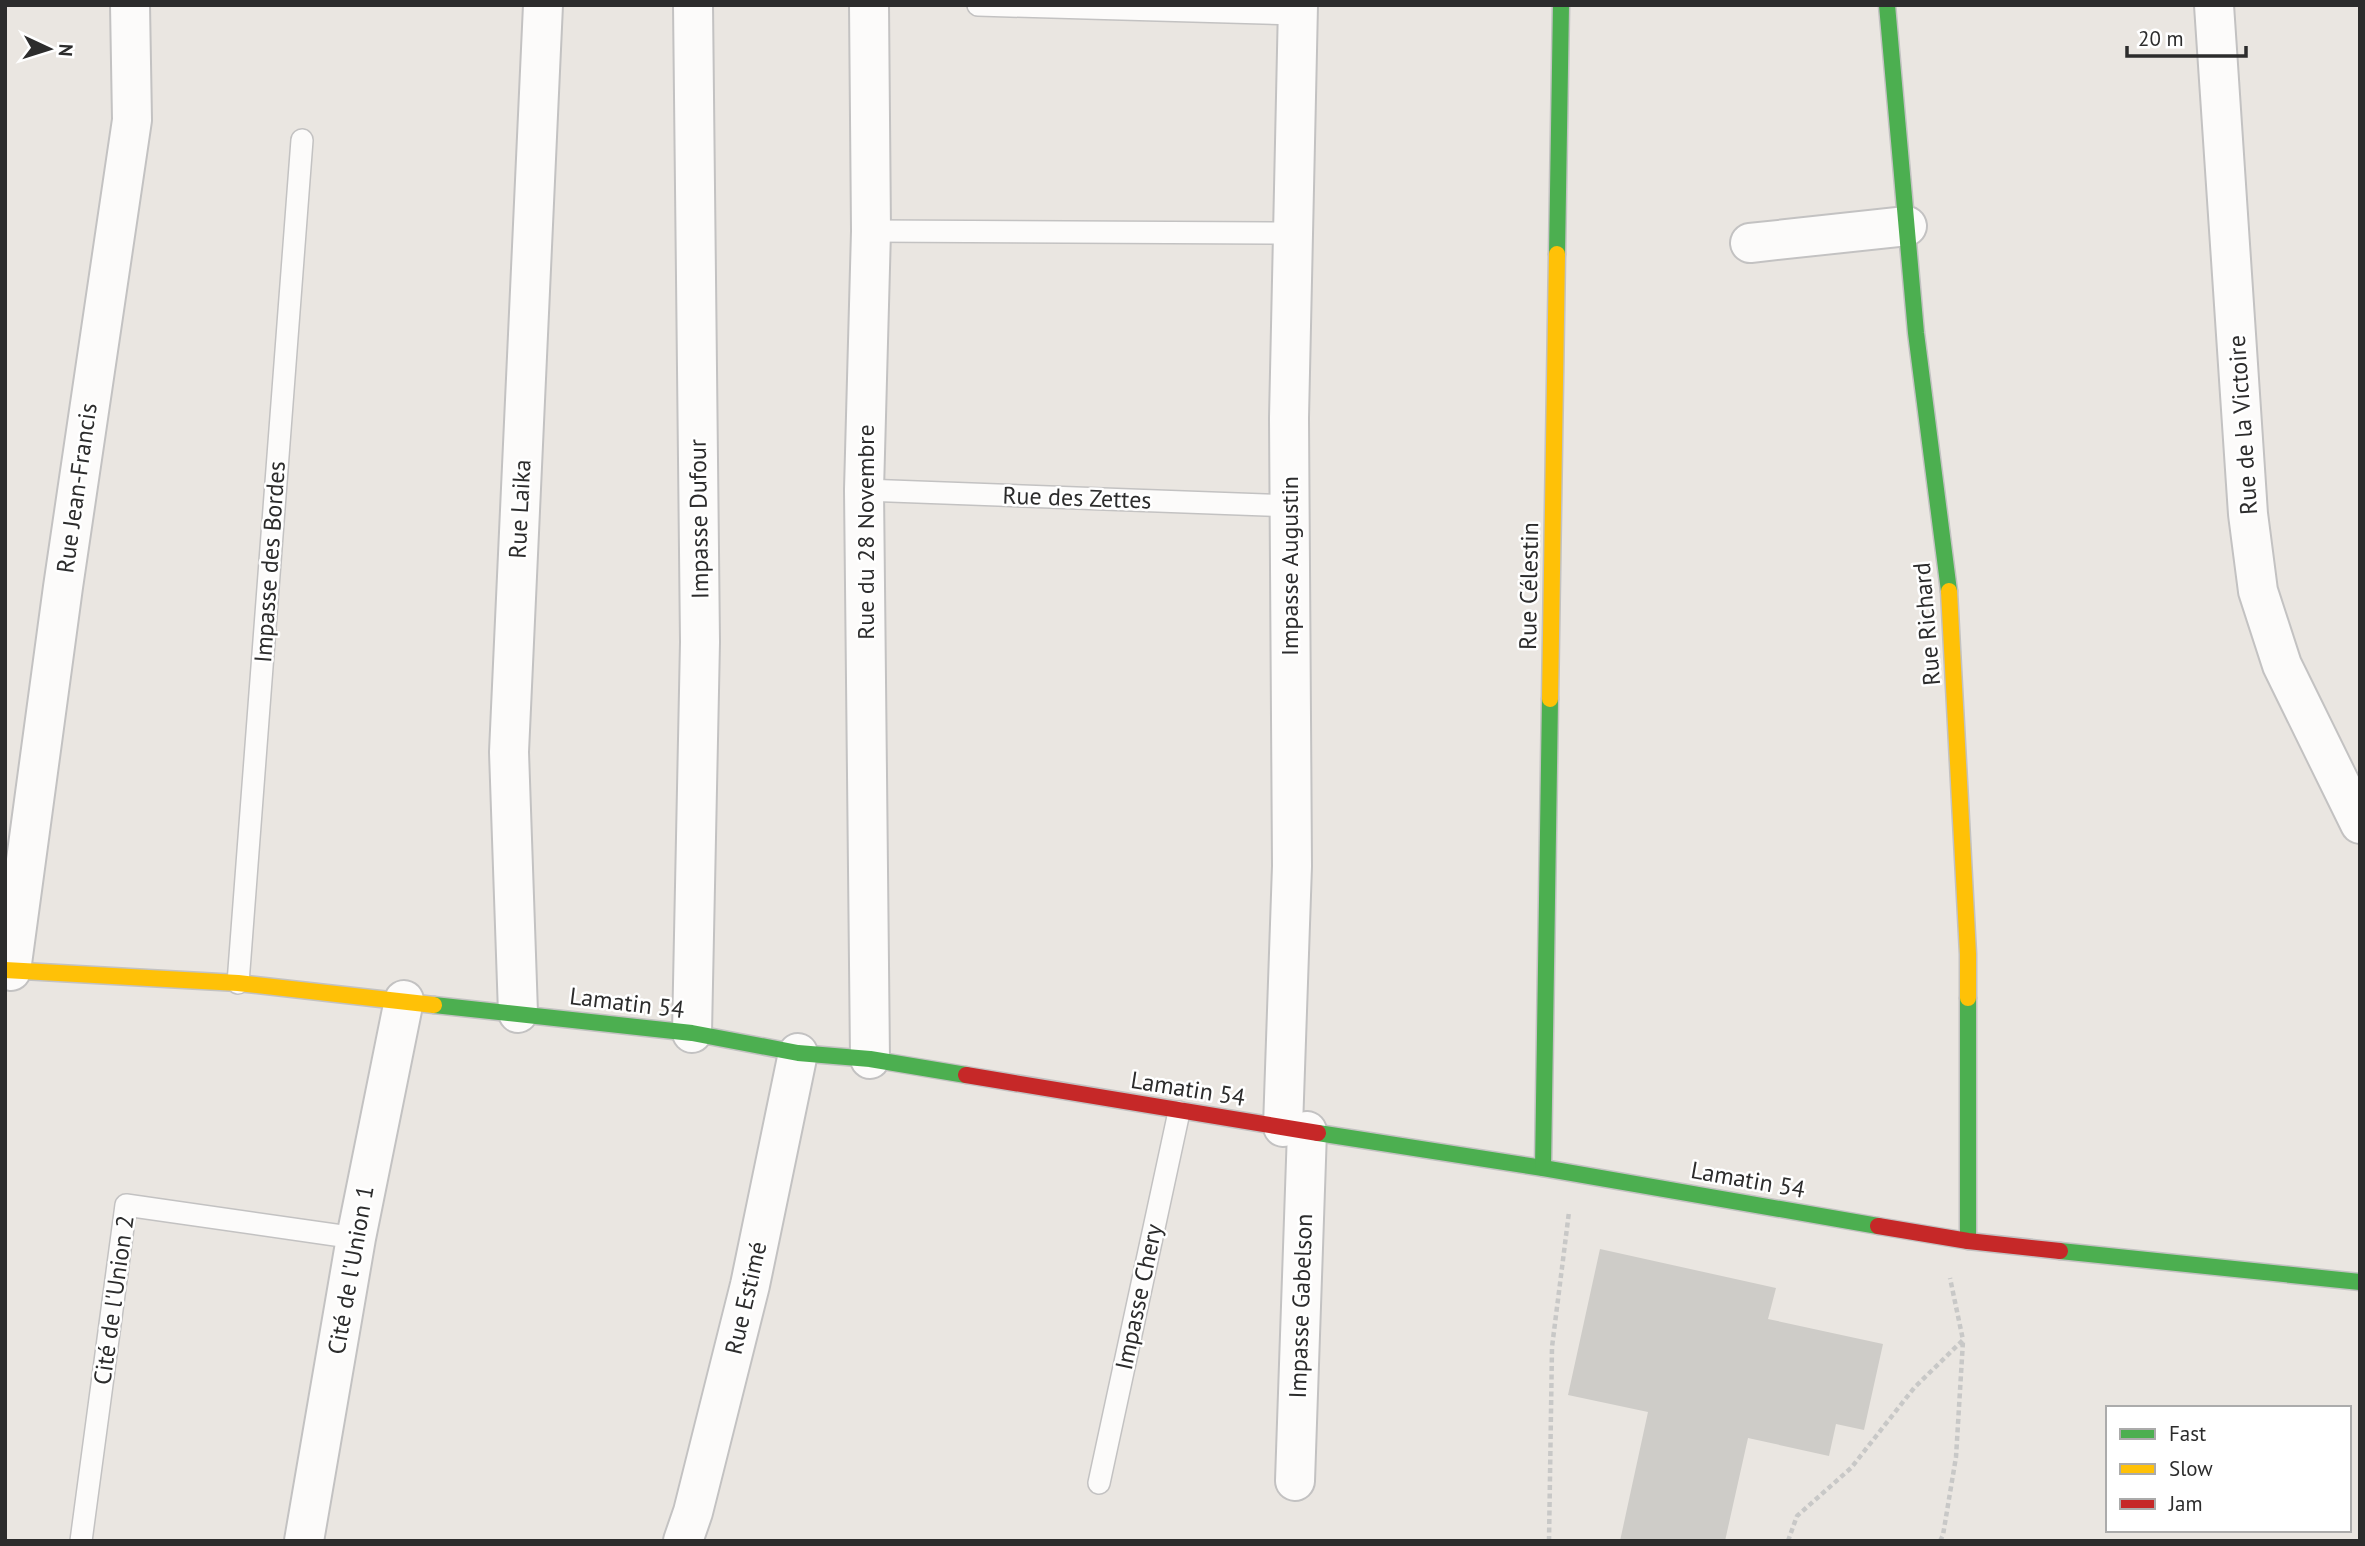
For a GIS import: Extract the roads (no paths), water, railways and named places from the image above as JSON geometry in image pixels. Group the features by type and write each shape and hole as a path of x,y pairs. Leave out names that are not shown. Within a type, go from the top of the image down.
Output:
{"street":[{"name":"Rue Jean-Francis","path":"8,970 132,120 130,5"},
{"name":"Rue Laika","path":"518,1013 509,752 543,5"},
{"name":"Impasse Dufour","path":"692,1033 701,642 693,5"},
{"name":"Rue du 28 Novembre","path":"869,5 870,231 864,490 870,1059"},
{"name":"Rue Célestin","path":"1543,1168 1561,5"},
{"name":"Rue Richard","path":"1887,5 1916,333 1951,607 1968,954 1968,1241"},
{"name":"Rue de la Victoire","path":"2214,5 2248,514 2258,591 2282,666 2360,824"},
{"name":"Impasse Augustin","path":"1295,1129 1290,506 1297,10"},
{"path":"1749,243 1907,226"},
{"name":"Lamatin 54","path":"8,970 238,983 692,1033 799,1053 870,1059 1179,1112 1574,1173 1968,1241 2360,1282"},
{"name":"Cité de l'Union 1","path":"304,1541 356,1238 404,1000"},
{"name":"Rue Estimé","path":"683,1541 693,1512 750,1285 799,1053"},
{"name":"Impasse Gabelson","path":"1295,1129 1295,1480"}],"lane":[{"path":"978,5 1297,10"},
{"name":"Impasse des Bordes","path":"238,983 302,140"},
{"path":"870,231 1292,233"},
{"name":"Rue des Zettes","path":"864,490 1290,506"},
{"name":"Impasse Chery","path":"1099,1483 1179,1112"},
{"name":"Cité de l'Union 2","path":"81,1541 126,1205 356,1238"}]}
